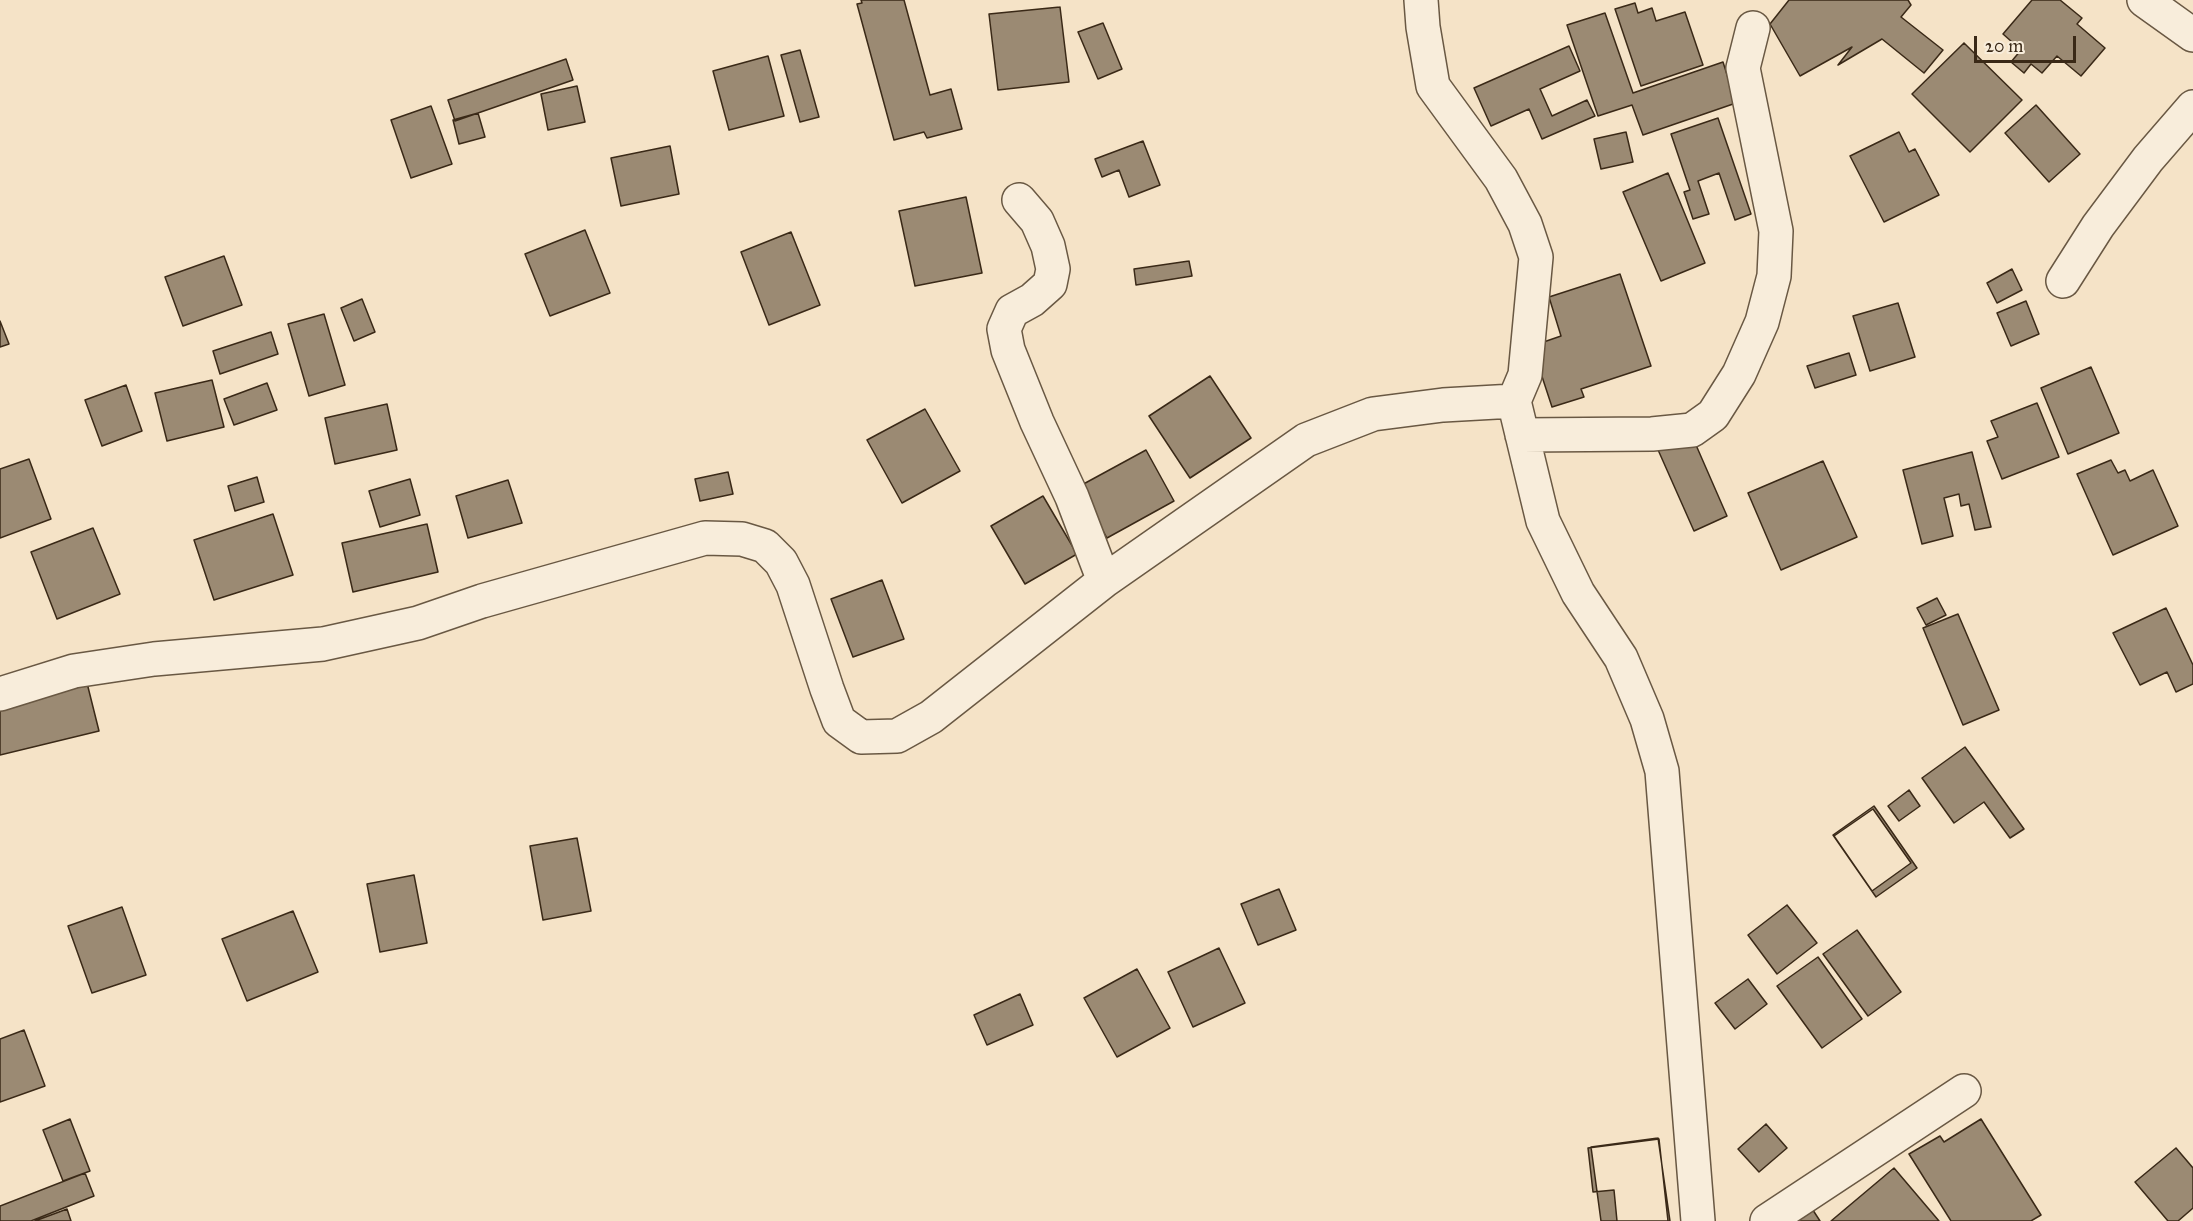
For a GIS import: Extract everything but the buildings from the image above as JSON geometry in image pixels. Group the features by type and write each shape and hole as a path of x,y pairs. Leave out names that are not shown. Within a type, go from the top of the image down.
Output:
{"street":[{"path":"1421,0 1433,86 1501,179 1525,224 1536,257 1525,375 1514,401 1543,521 1578,593 1621,658 1647,719 1662,771 1698,1221"},
{"path":"2144,0 2193,35"},
{"path":"1522,435 1652,434 1692,430 1713,415 1739,374 1762,322 1774,276 1776,242 1776,231 1743,68 1752,28"},
{"path":"2063,281 2098,226 2148,159 2193,107"},
{"path":"1019,200 1037,221 1048,246 1053,269 1050,284 1032,300 1012,310 1004,329 1008,350 1037,422 1072,497 1104,581"},
{"path":"0,694 74,671 154,659 323,644 418,623 482,601 705,538 742,539 765,546 781,562 789,577 839,721 861,737 897,736 931,717 1104,581 1306,440 1373,414 1443,405 1514,401"},
{"path":"1767,1221 1964,1091"}]}
